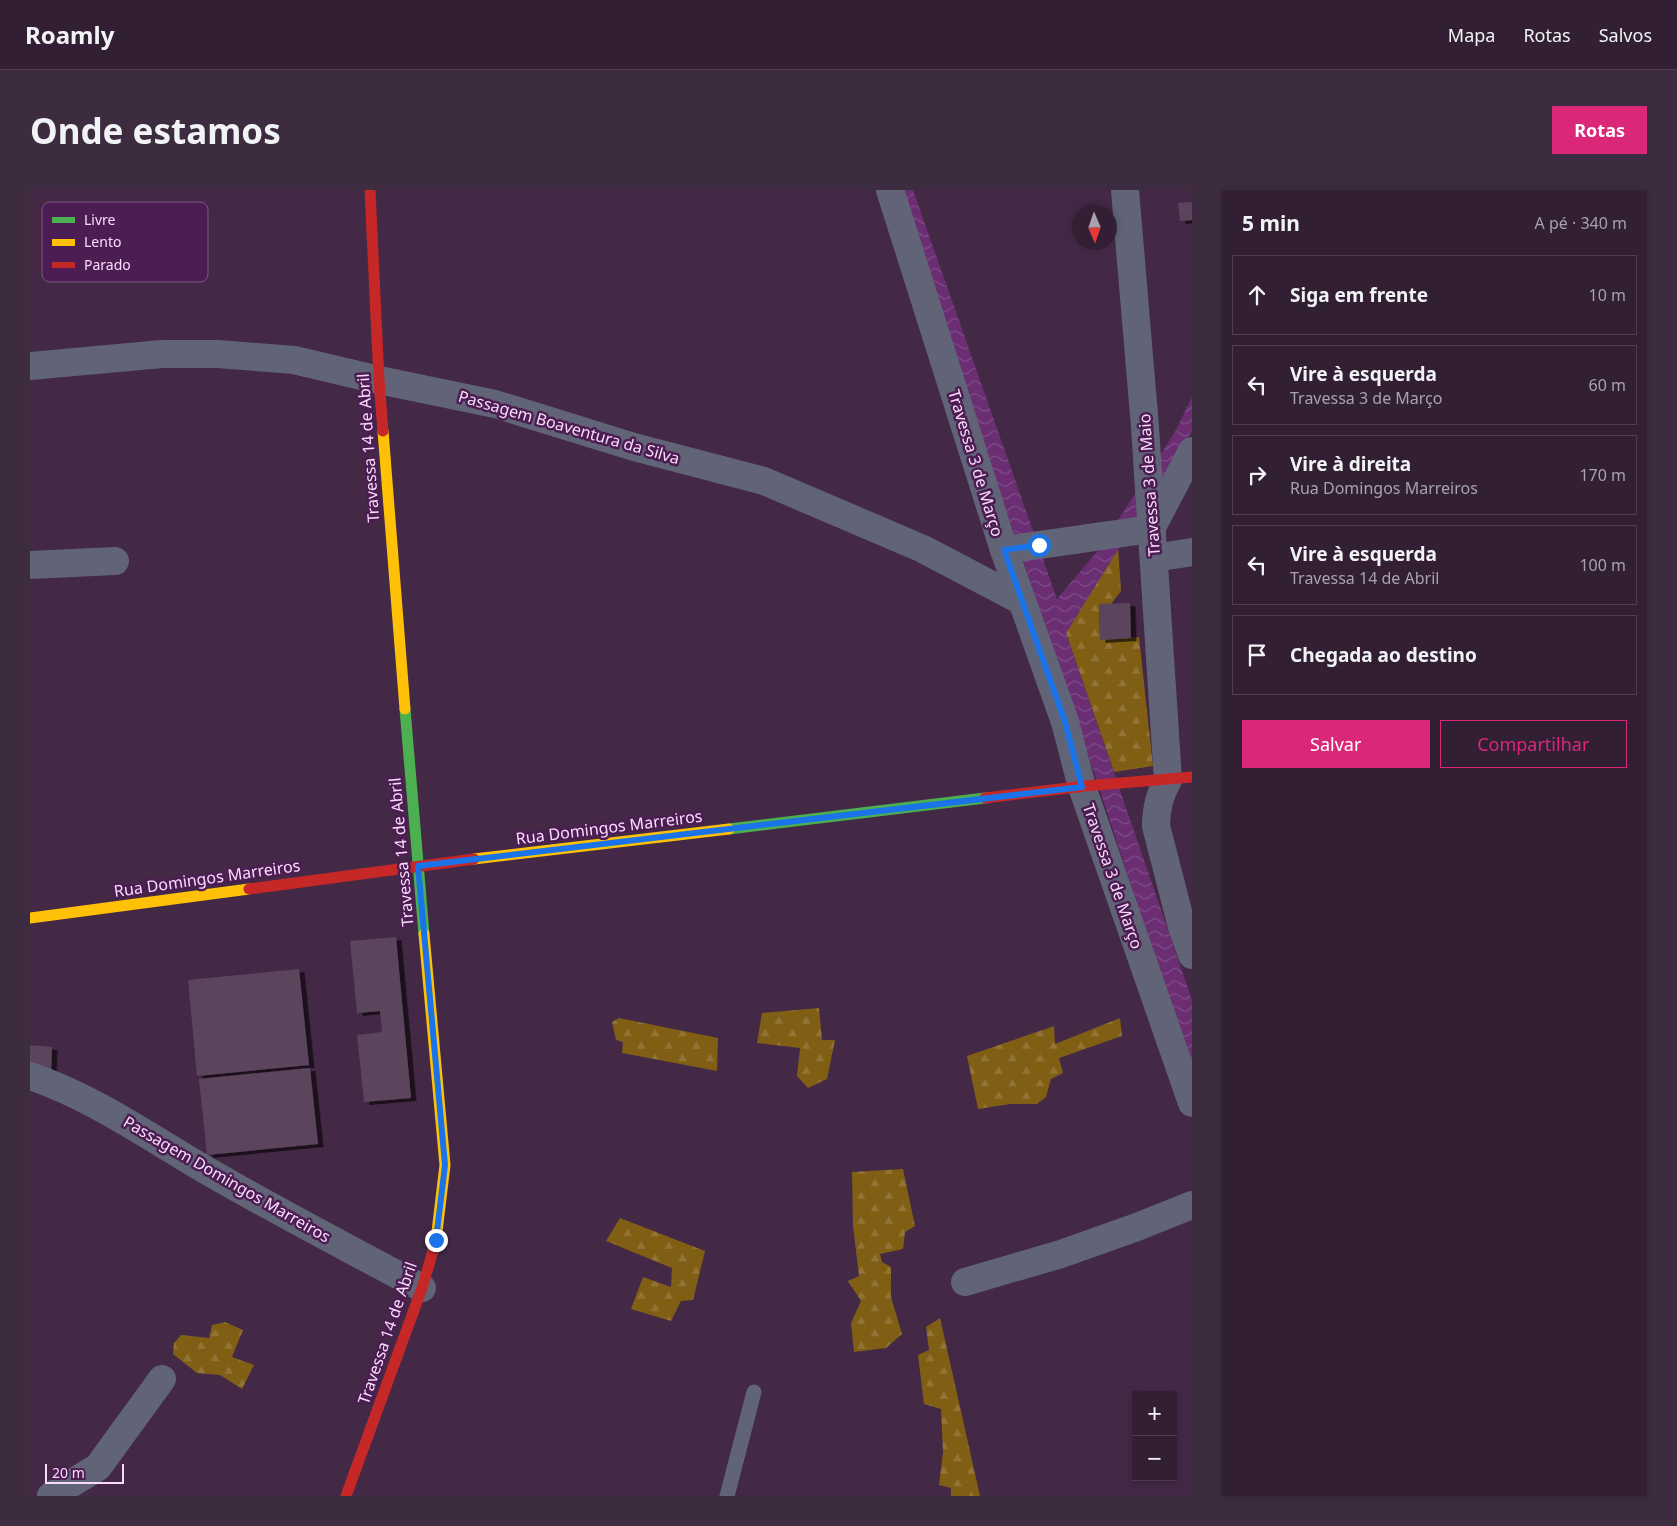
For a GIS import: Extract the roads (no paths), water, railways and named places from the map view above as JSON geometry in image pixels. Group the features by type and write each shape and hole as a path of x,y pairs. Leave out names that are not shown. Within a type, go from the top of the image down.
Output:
{"street":[{"name":"Travessa 14 de Abril","path":"348,1491 422,1288 436,1240 445,1165 418,866 379,380 370,190"},
{"name":"Travessa 3 de Março","path":"890,190 1020,548 1022,601 1065,722 1083,787 1192,1103"},
{"name":"Travessa 3 de Maio","path":"1125,190 1145,427 1135,526 1154,558 1172,780"},
{"name":"Passagem Boaventura da Silva","path":"30,366 162,354 218,354 294,360 495,404 634,446 764,481 923,549 1022,601"},
{"path":"1020,548 1135,526 1192,451"},
{"path":"1154,558 1192,552"},
{"path":"30,566 115,561"},
{"path":"1172,780 1161,792 1156,810 1156,826 1182,927 1192,954"},
{"name":"Rua Domingos Marreiros","path":"30,918 418,866 1083,787 1172,780"},
{"name":"Passagem Domingos Marreiros","path":"30,1076 47,1082 114,1115 211,1174 422,1288"},
{"path":"965,1282 1062,1254 1137,1228 1192,1205"},
{"path":"51,1496 98,1466 162,1379"}],"lane":[{"path":"727,1496 754,1392"},
{"path":"335,1496 348,1491"}],"water":[{"path":"896,190 913,190 1057,599 1100,548 1175,432 1192,397 1192,431 1066,633 1192,1000 1192,1068 1041,613"}]}
